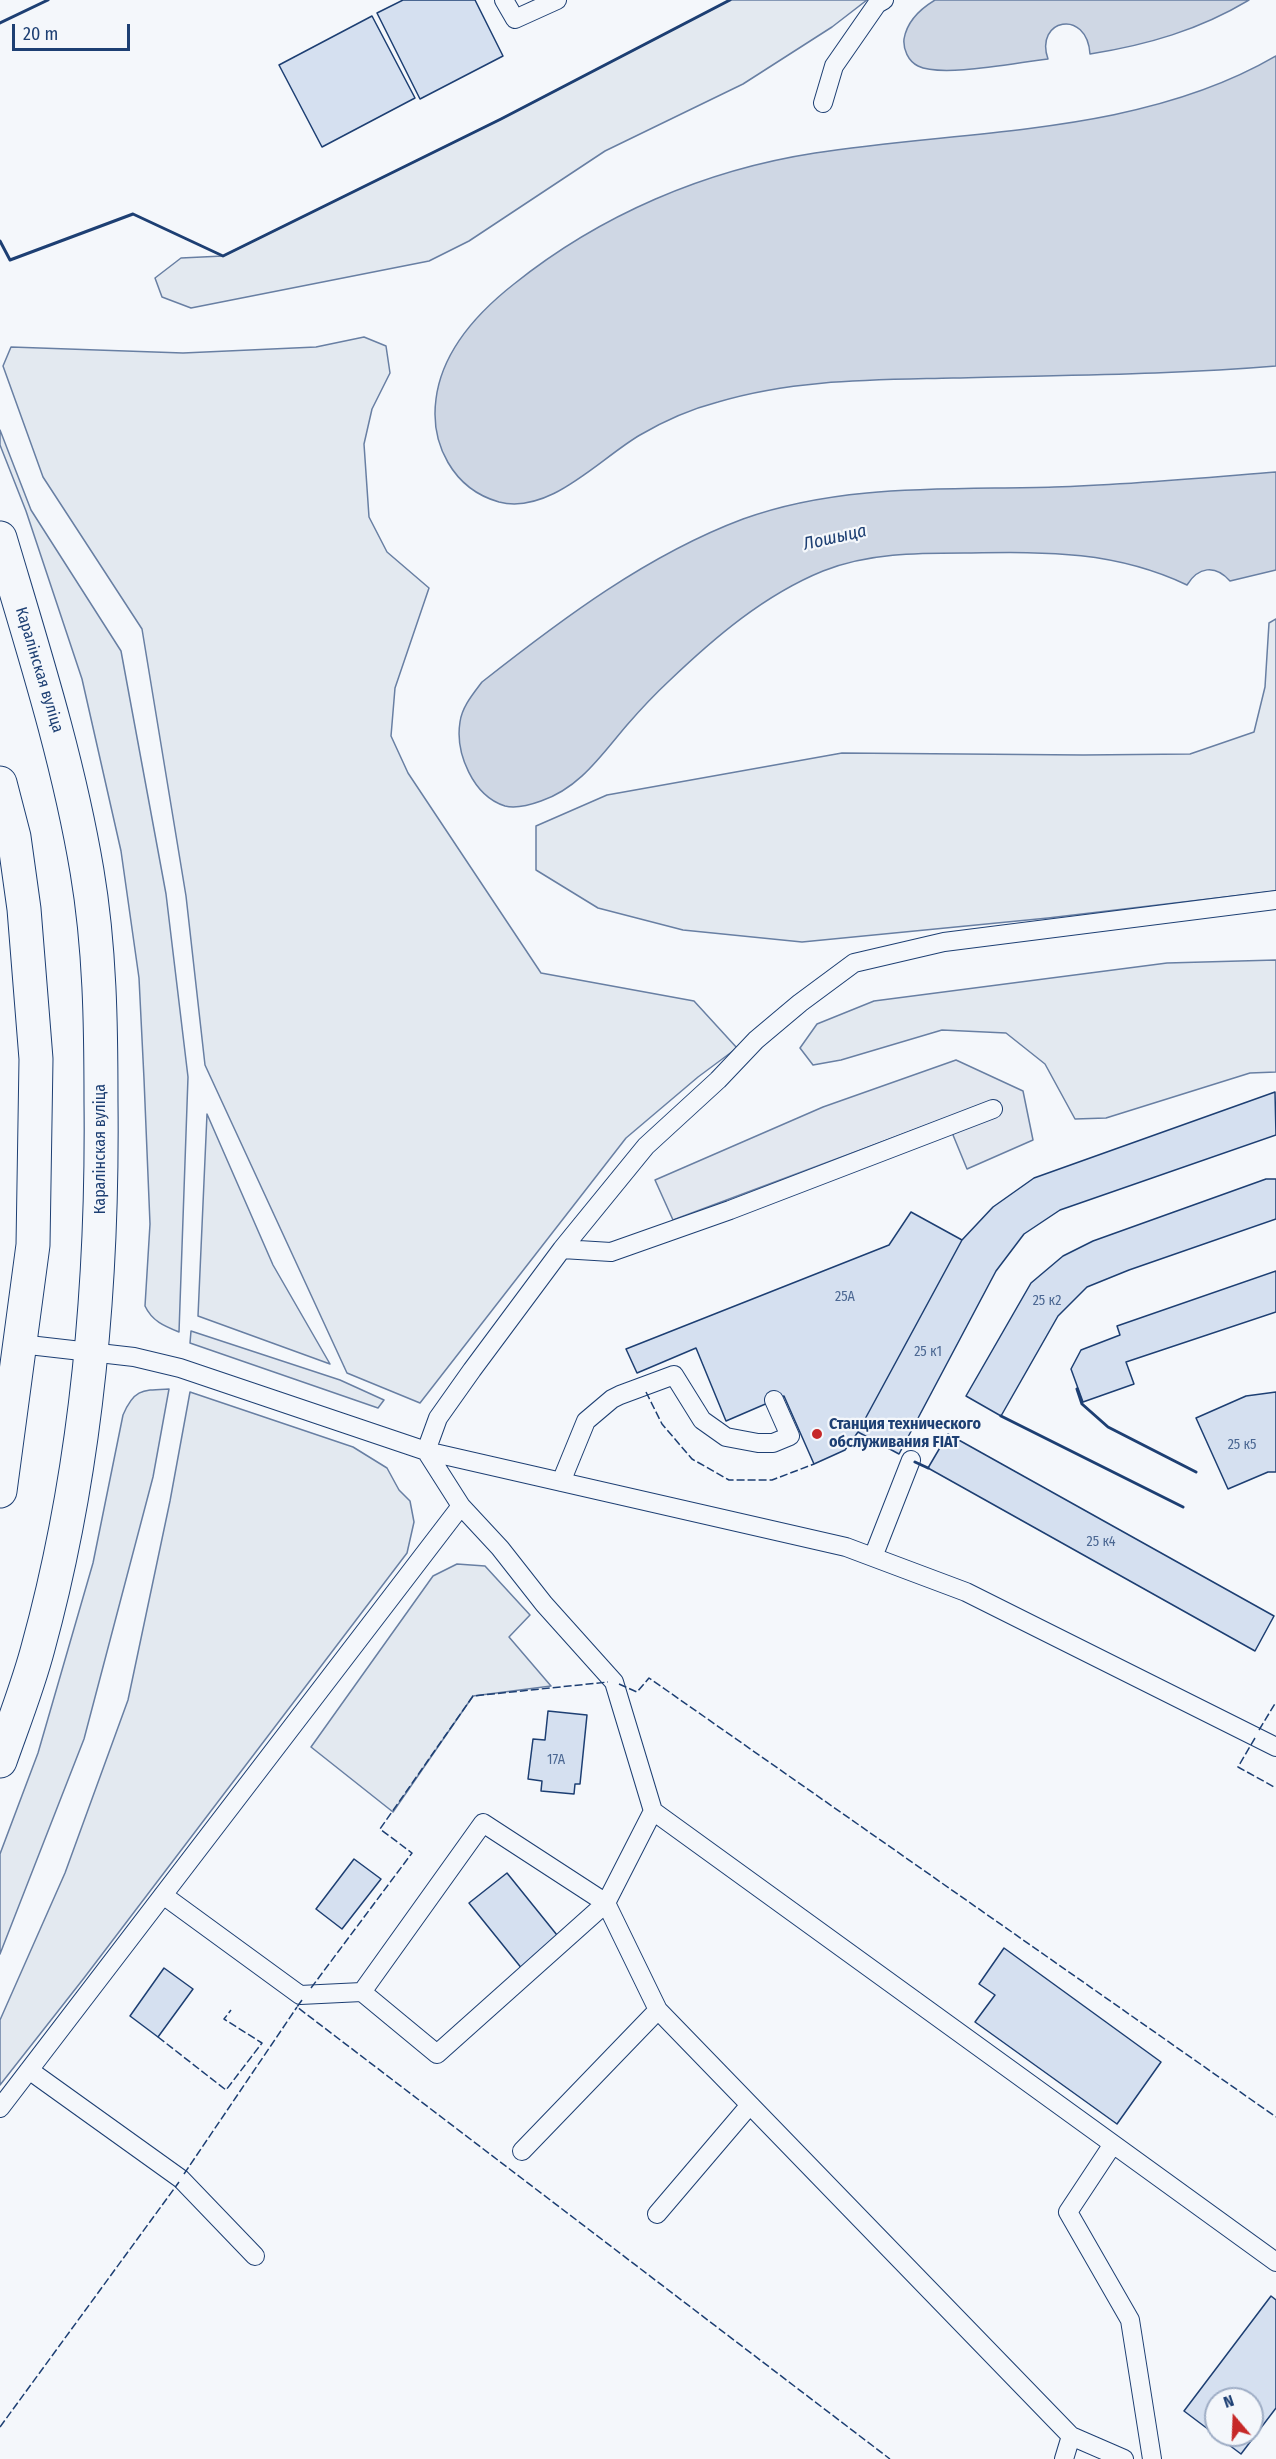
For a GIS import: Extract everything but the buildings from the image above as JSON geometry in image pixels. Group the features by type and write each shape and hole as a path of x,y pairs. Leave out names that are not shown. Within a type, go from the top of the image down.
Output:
{"main road":[{"name":"Каралінская вуліца","path":"0,538 62,747 87,872 96,941 101,1033 102,1199 92,1353 76,1478 38,1649 0,1761"},
{"path":"0,783 14,837 24,909 36,1059 33,1245 0,1491"}],"lane":[{"path":"504,0 515,19 557,0"},
{"path":"823,103 834,66 877,4 884,0"},
{"path":"426,1451 438,1418 562,1249 646,1146 718,1080 756,1040 800,1003 854,963 944,942 1276,900"},
{"path":"562,1249 611,1252 730,1210 993,1108"},
{"path":"20,1344 134,1357 180,1368 426,1451 846,1547 966,1592 1276,1747"},
{"path":"561,1482 586,1421 620,1395 674,1375 702,1420 726,1437 758,1443 773,1443 790,1436 774,1400"},
{"path":"426,1451 461,1506 500,1548 544,1604 614,1682 653,1811 1276,2262"},
{"path":"873,1557 911,1460"},
{"path":"0,2108 461,1506"},
{"path":"163,1895 300,1995 362,1992 437,2054 606,1903 653,1811"},
{"path":"362,1992 483,1823 606,1903 658,2010 1071,2436 1124,2459"},
{"path":"522,2151 658,2010"},
{"path":"29,2070 181,2179 255,2256"},
{"path":"657,2214 749,2106"},
{"path":"1113,2144 1068,2212 1130,2320 1152,2459"},
{"path":"1064,2459 1071,2436"}],"shaded area":[{"path":"730,0 867,0 832,27 743,84 605,151 469,241 429,261 191,308 162,297 155,278 181,258 223,256 501,119"},
{"path":"364,337 386,346 390,373 372,409 364,444 369,517 387,552 429,588 395,688 391,736 408,773 541,973 694,1001 737,1048 698,1077 626,1138 420,1403 347,1373 205,1065 186,896 142,629 43,477 3,366 11,347 183,353 316,347"},
{"path":"0,430 31,510 121,651 166,894 188,1077 179,1332 155,1319 145,1306 150,1224 139,978 121,851 82,679 26,511 0,445"},
{"path":"1276,619 1276,891 1048,918 802,942 683,930 598,908 536,870 536,826 607,795 842,753 1190,754 1254,732 1265,687 1269,623"},
{"path":"1276,960 1276,1072 1250,1073 1106,1118 1075,1119 1045,1064 1006,1033 942,1030 841,1060 813,1065 800,1048 817,1024 874,1001 1167,963"},
{"path":"956,1060 1023,1091 1033,1140 967,1169 946,1118 673,1220 655,1180 823,1107"},
{"path":"207,1114 273,1265 330,1364 198,1316"},
{"path":"191,1331 340,1380 384,1400 378,1408 190,1343"},
{"path":"169,1389 153,1477 84,1739 0,1954 0,1854 38,1753 93,1563 123,1415 131,1400 140,1393"},
{"path":"190,1392 353,1447 387,1468 399,1490 410,1501 414,1522 407,1553 0,2085 0,2020 65,1873 128,1700 170,1501"},
{"path":"457,1564 485,1566 530,1615 509,1637 551,1686 473,1696 393,1812 311,1747 433,1576"}],"water":[{"path":"935,0 1249,0 1192,28 1132,46 1090,54 1087,39 1080,30 1072,25 1063,24 1054,28 1048,35 1046,45 1048,59 981,68 944,70 929,69 914,64 904,47 904,39 911,21 924,7"},
{"path":"1276,56 1276,366 1155,373 864,380 805,385 747,394 698,408 659,425 624,445 555,493 518,504 499,502 483,496 457,476 448,463 437,432 436,399 446,365 463,334 500,295 547,259 618,217 694,184 774,161 873,145 1051,126 1110,116 1168,102 1223,82"},
{"name":"Лошыца","path":"1276,472 1276,570 1230,581 1213,570 1201,571 1187,585 1132,565 1105,559 1050,553 928,553 875,557 857,561 823,571 801,581 780,592 741,619 704,649 658,692 579,779 555,795 523,806 505,806 494,801 475,783 464,760 459,734 461,716 468,701 482,682 606,590 673,551 743,519 780,507 857,494 936,489 1110,485"}],"fence":[{"path":"646,1392 662,1424 692,1459 729,1480 772,1480 814,1464"},
{"path":"619,1684 637,1692 649,1678 1276,2117"},
{"path":"311,1988 412,1853 380,1829 473,1696 608,1682"},
{"path":"1259,1730 1276,1702"},
{"path":"1255,1738 1238,1767 1276,1788"},
{"path":"302,2000 297,2007 890,2459"},
{"path":"184,2174 297,2007"},
{"path":"158,2037 226,2090 262,2043 224,2019 231,2010"},
{"path":"0,2427 179,2182"}],"wall":[{"path":"0,23 48,0"},
{"path":"0,241 10,260 133,214 223,256 501,119 730,0"},
{"path":"1077,1389 1082,1404 1108,1427 1196,1472"},
{"path":"1001,1416 1183,1507"},
{"path":"915,1462 928,1468"}],"place":[{"name":"Станция технического обслуживания FIAT","path":"817,1434"}]}
